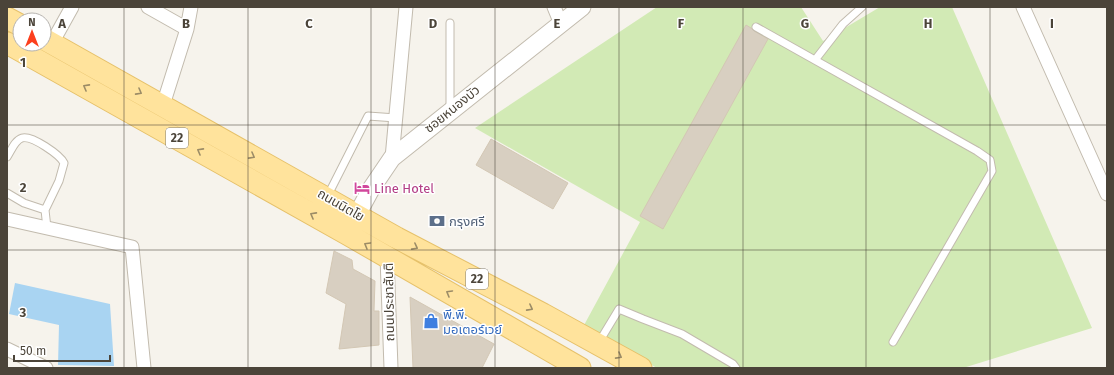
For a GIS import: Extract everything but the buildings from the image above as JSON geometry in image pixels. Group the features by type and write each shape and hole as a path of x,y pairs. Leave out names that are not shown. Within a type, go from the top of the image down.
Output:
{"main road":[{"name":"ถนนนิตโย","path":"7,43 347,234 580,368"},
{"name":"ถนนนิตโย","path":"52,43 357,214 397,238 641,368"},
{"name":"ถนนประชาสันติ","path":"387,257 397,238"}],"street":[{"path":"52,35 72,7"},
{"path":"148,7 187,29"},
{"path":"163,105 187,29 191,7"},
{"path":"392,158 406,7"},
{"path":"554,7 560,24"},
{"name":"ซอยหนองบัว","path":"347,234 385,166 392,158 582,7"},
{"path":"1023,7 1106,191"},
{"path":"7,219 132,247 144,368"},
{"name":"ถนนประชาสันติ","path":"387,257 391,368"},
{"path":"7,349 46,368"}],"lane":[{"path":"815,60 843,24 862,7"},
{"path":"450,23 450,111"},
{"path":"756,27 977,151 990,160 992,171 893,342"},
{"path":"326,197 368,116 396,118"},
{"path":"7,157 16,142 27,137 36,140 61,158 64,163 64,169 45,210 47,228"},
{"path":"7,193 24,203 45,210"},
{"path":"597,344 619,309 682,334 733,364 736,368"}],"green space":[{"path":"657,7 801,7 823,41 880,7 952,7 1092,328 963,368 657,368 583,327 640,222 475,128"}],"water":[{"path":"15,283 110,304 114,366 58,365 59,325 9,314"}],"place":[{"name":"Line Hotel","path":"362,188"},
{"name":"กรุงศรี","path":"437,221"},
{"name":"พี.พี. มอเตอร์เวย์","path":"431,321"}]}
